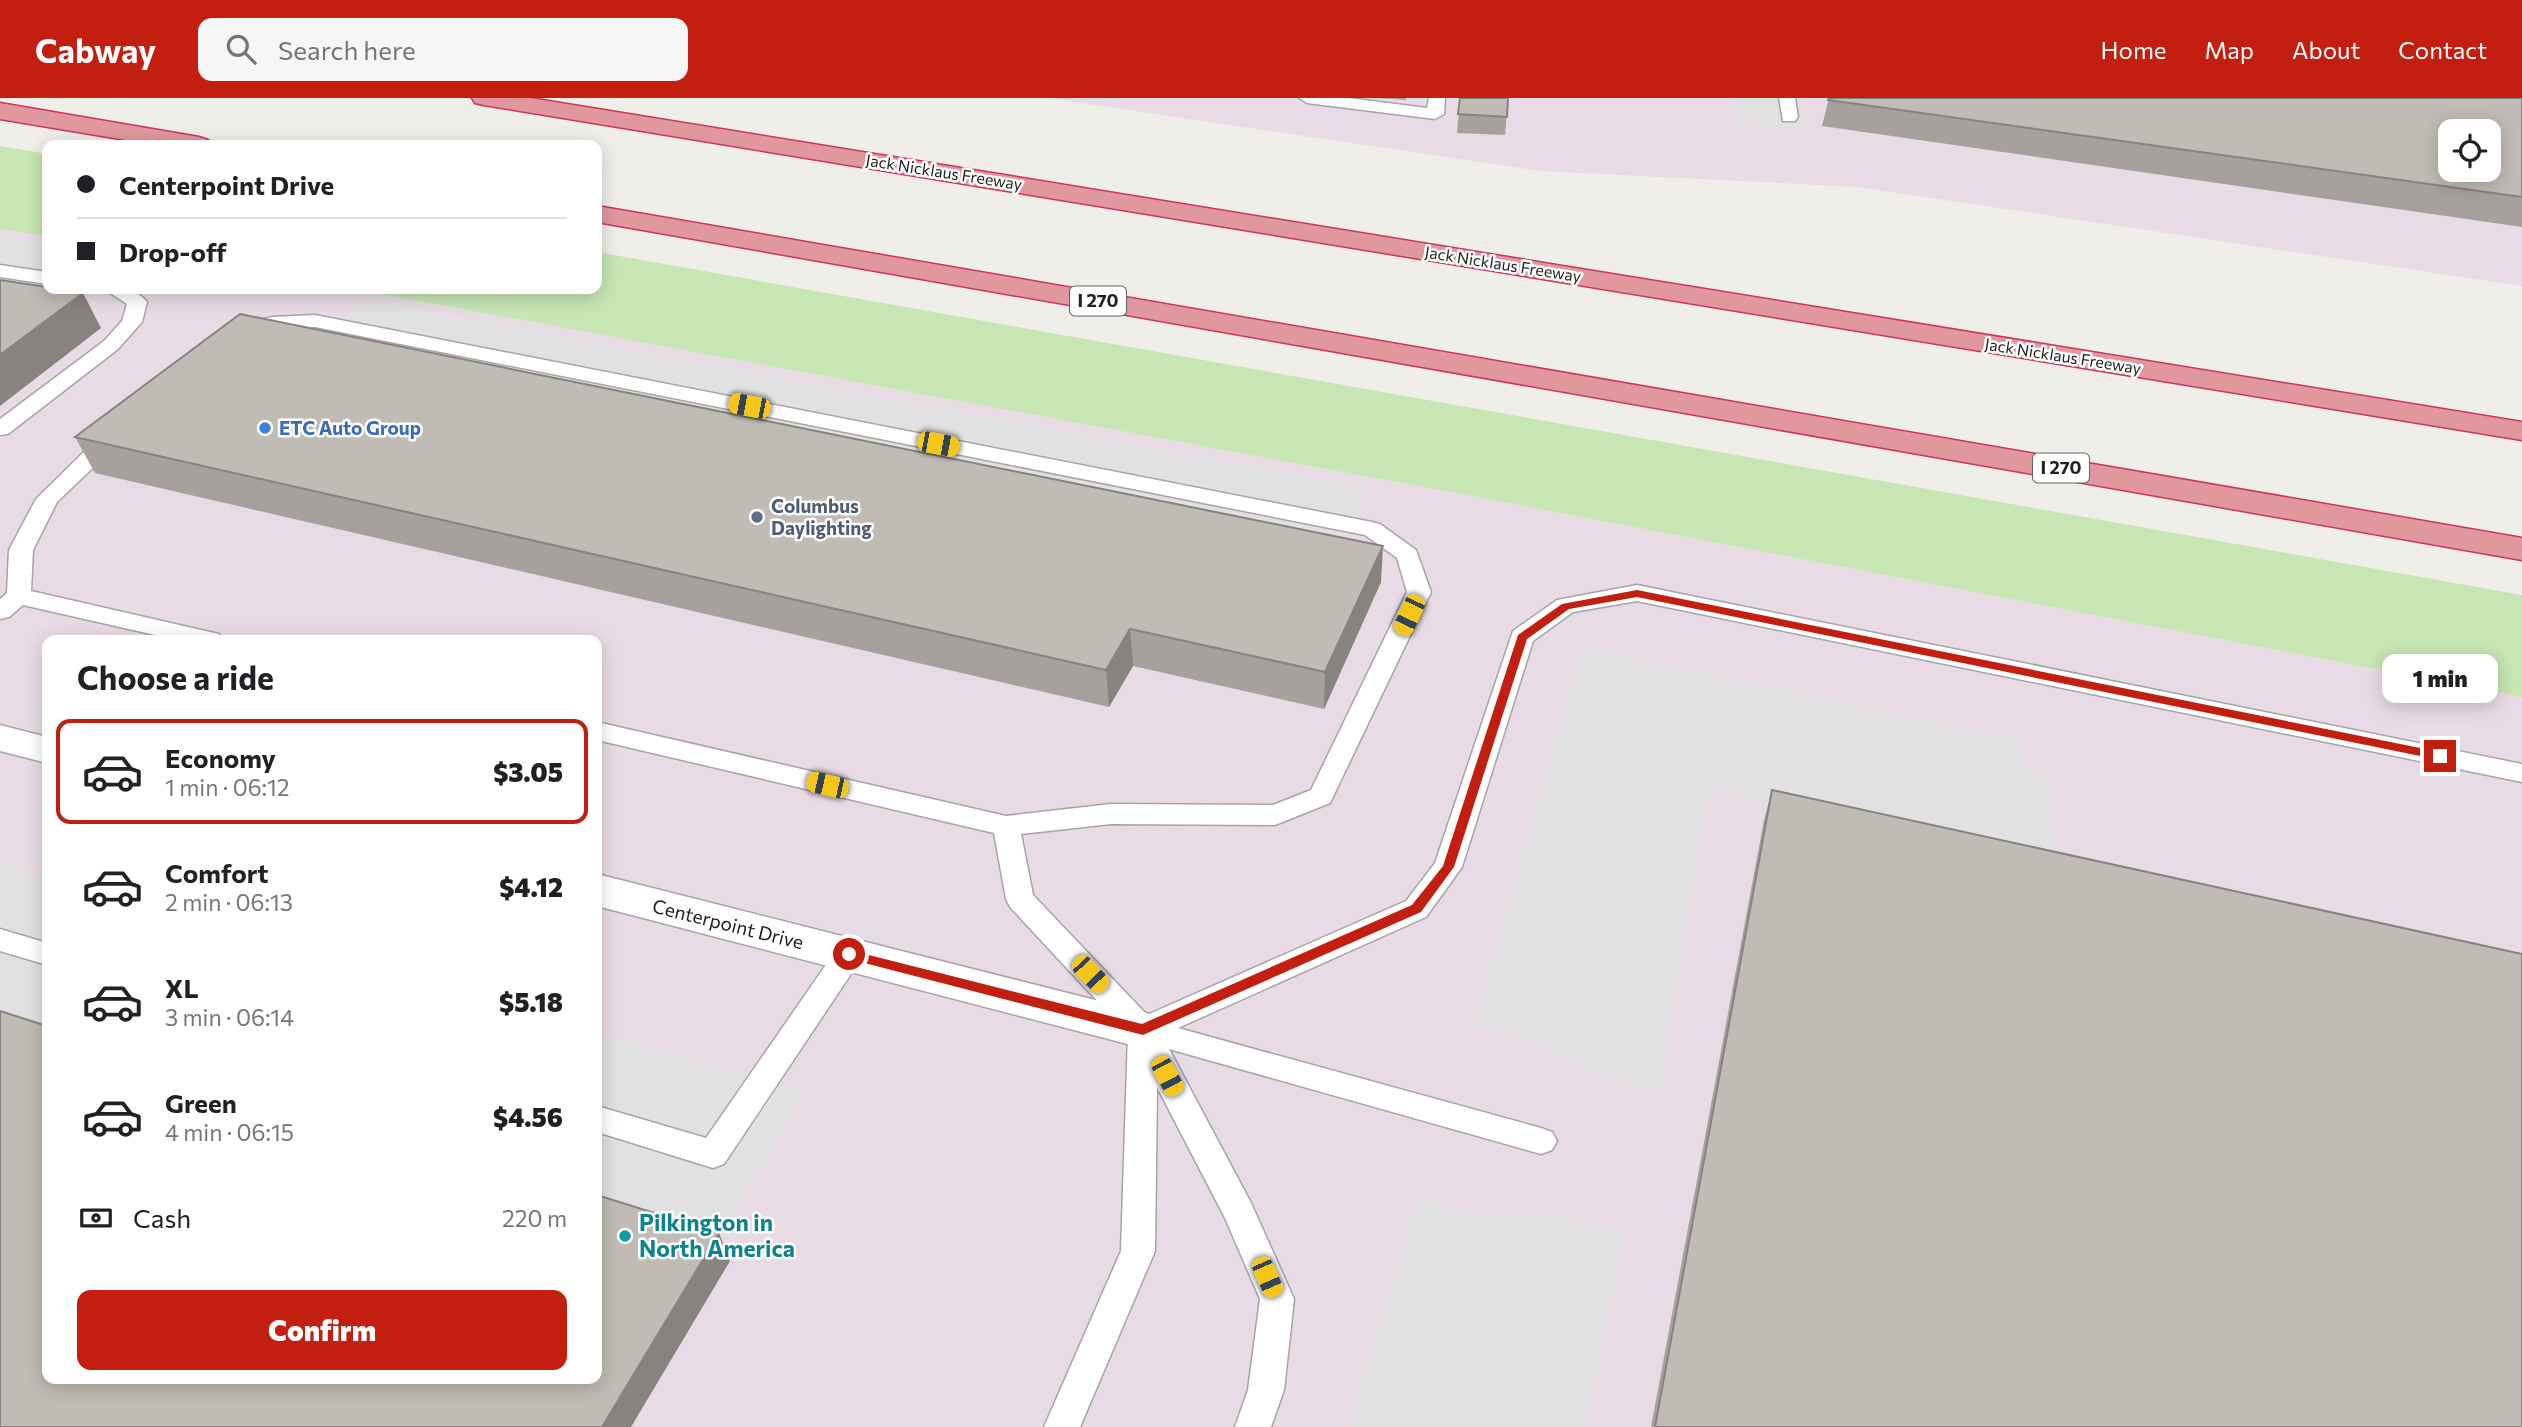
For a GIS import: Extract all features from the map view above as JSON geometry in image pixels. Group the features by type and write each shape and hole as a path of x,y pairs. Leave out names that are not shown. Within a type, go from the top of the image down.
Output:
{"highway":[{"name":"Jack Nicklaus Freeway","path":"485,98 2522,431"},
{"path":"558,98 813,150"},
{"path":"0,111 170,140"},
{"name":"I 270","path":"602,215 2522,549"}],"street":[{"path":"0,738 42,749"},
{"name":"Centerpoint Drive","path":"602,891 1143,1030"}],"lane":[{"path":"1318,99 1436,114 1437,98"},
{"path":"1787,98 1789,117"},
{"path":"0,271 42,277"},
{"path":"0,429 110,345 132,322 137,302 123,294"},
{"path":"223,339 234,332 272,323 315,321 1372,529 1408,555 1419,592 1321,796 1275,815 1111,814 1006,826 602,732"},
{"path":"134,416 47,499 21,550 10,603 182,635"},
{"path":"1143,1030 1416,909 1448,867 1522,637 1566,606 1637,593 2522,773"},
{"path":"1006,826 1020,900 1143,1030 1239,1213 1277,1299 1266,1390 1253,1427"},
{"path":"0,940 42,953"},
{"path":"602,1121 713,1154 849,954"},
{"path":"1143,1030 1541,1141"},
{"path":"1062,1427 1138,1251 1143,1030"}],"shaded area":[{"path":"1047,98 2522,98 2522,286 1857,187 1541,171"},
{"path":"1735,98 1802,98 1805,128 1736,123"},
{"path":"0,229 42,235 42,294 381,294 1472,496 2522,697 2522,1427 0,1427"},
{"path":"0,237 42,243 42,294 87,294 87,297 69,310 0,300"},
{"path":"365,299 1369,488 1334,563 293,356"},
{"path":"1582,647 2022,741 2025,770 2051,777 2054,862 1709,790 1659,1091 1605,1079 1519,1035 1473,1027"},
{"path":"0,863 42,875 42,1046 0,1033"},
{"path":"602,1034 805,1092 708,1254 602,1221"},
{"path":"1417,1199 1466,1212 1568,1218 1625,1232 1586,1427 1348,1427"}],"green space":[{"path":"0,146 42,153 42,235 0,229"},
{"path":"602,253 2522,595 2522,697 1472,496 381,294 602,294"}],"building":[{"path":"1460,98 1508,98 1507,117 1458,114"},
{"path":"2522,98 2522,197 1828,100"},
{"path":"0,280 42,286 42,294 82,294 0,355"},
{"path":"240,314 1383,546 1325,672 1130,629 1106,670 75,437"},
{"path":"1772,790 2522,954 2522,1427 1655,1427"},
{"name":"Pilkington in North America","path":"0,1011 42,1024 42,1384 602,1384 602,1197 719,1233 602,1427 0,1427"}],"place":[{"name":"ETC Auto Group","path":"265,428"},
{"name":"Columbus Daylighting","path":"757,517"},
{"name":"Pilkington in North America","path":"625,1236"}],"route":[{"path":"849,954 1143,1030 1416,909 1448,867 1522,637 1566,606 1637,593 2440,756"}]}
